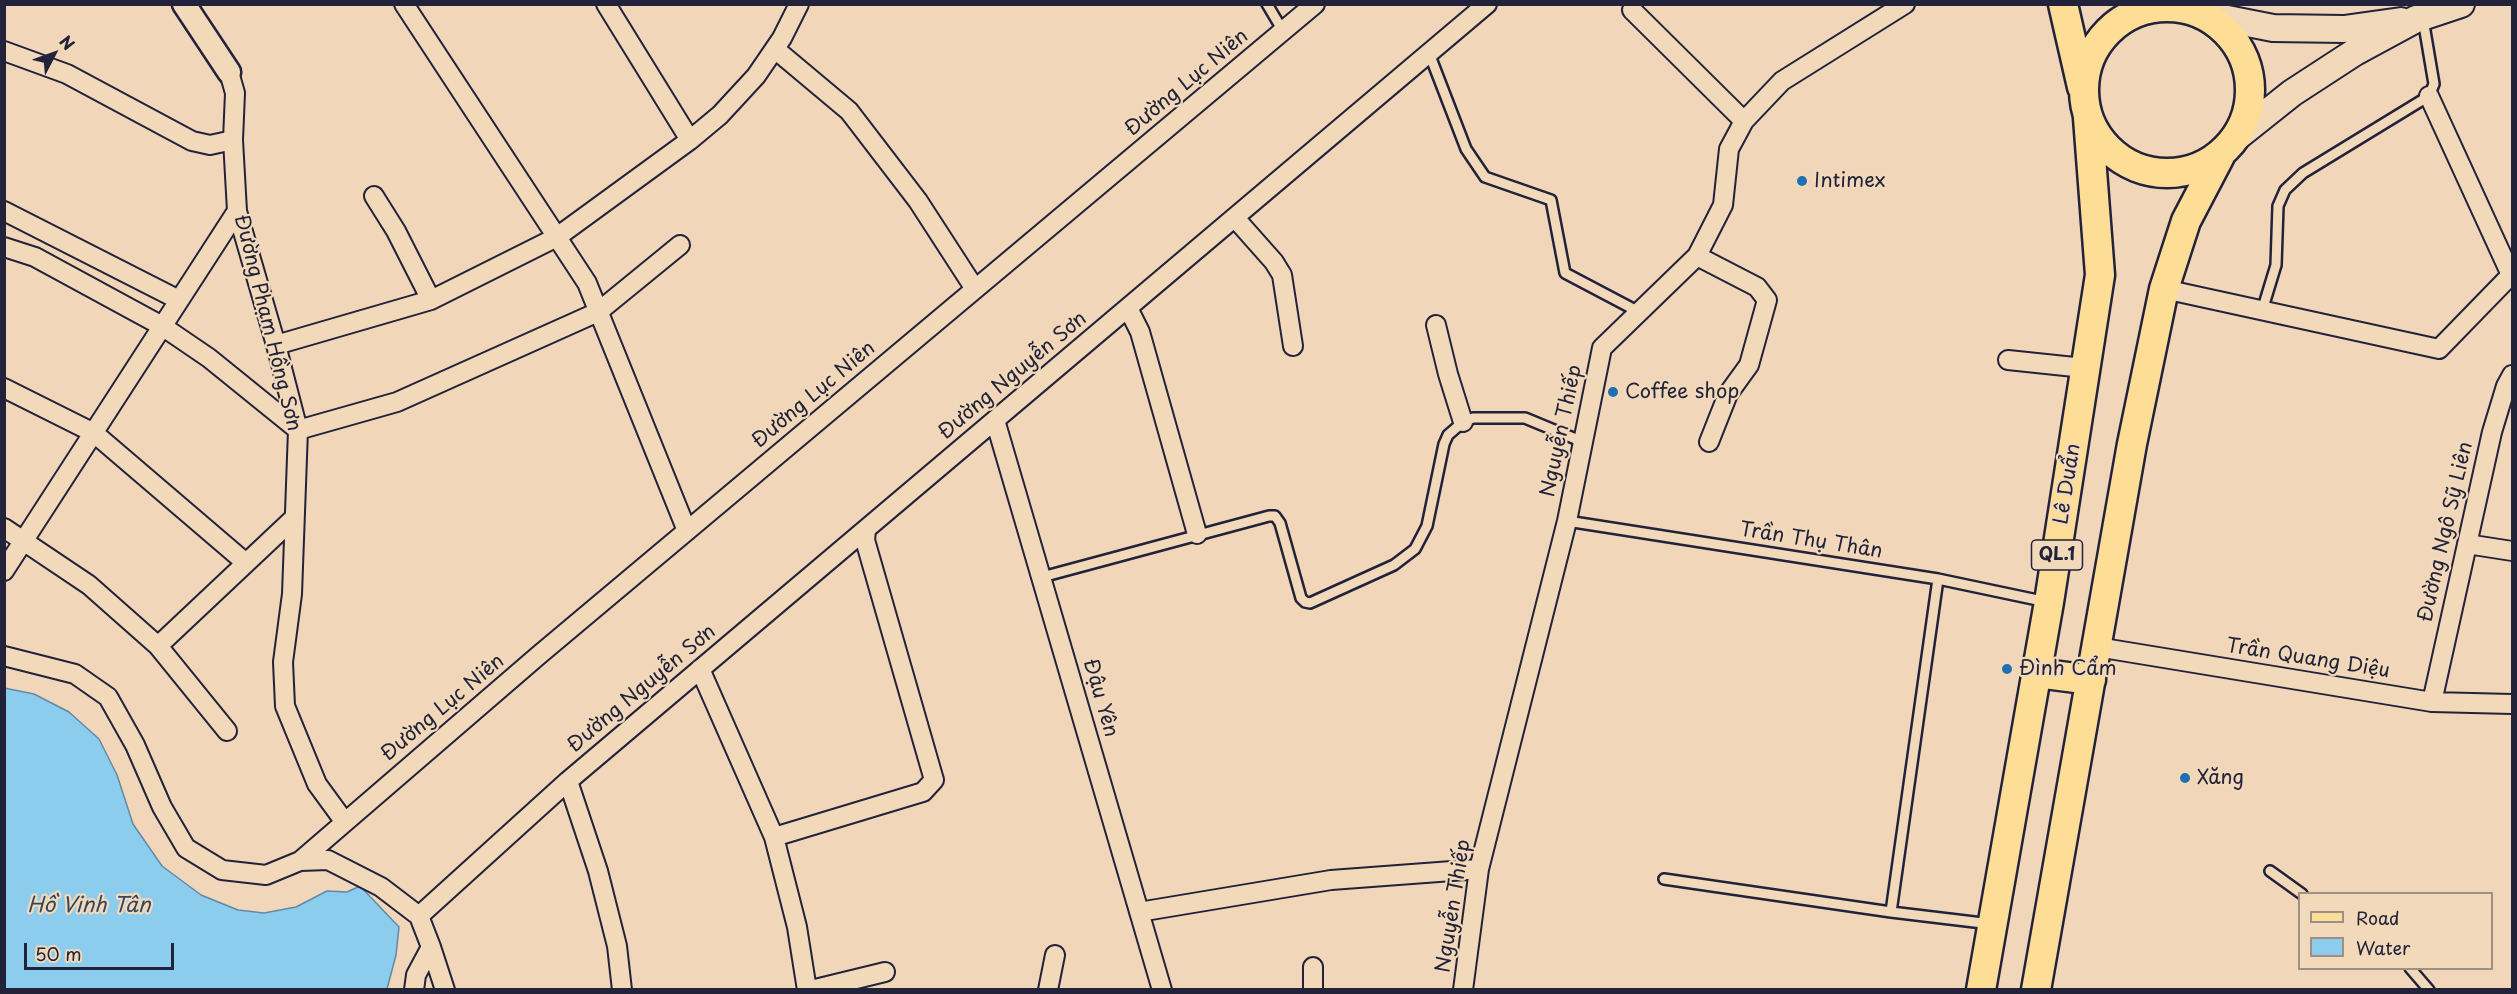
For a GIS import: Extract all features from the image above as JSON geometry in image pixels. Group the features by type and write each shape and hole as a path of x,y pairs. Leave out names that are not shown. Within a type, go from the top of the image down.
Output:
{"main road":[{"name":"QL.1","path":"2062,4 2086,104 2101,141 2120,160 2144,171 2171,174 2197,169 2229,146"},
{"path":"2196,9 2273,28 2344,29 2461,4"},
{"name":"QL.1","path":"2036,990 2132,444 2164,289 2186,221 2249,110 2251,81 2242,54 2226,30 2196,9 2174,6 2145,9 2119,21 2099,41 2087,65 2086,104"},
{"path":"2229,146 2292,93 2420,13"},
{"name":"Lê Duẩn","path":"1981,990 2049,603 2100,274 2086,104"},
{"path":"2037,673 2091,680"}],"street":[{"name":"Đường Phạm Hồng Sơn","path":"184,4 229,72 234,93 233,140 237,211 298,430 292,594 283,662 285,706 317,784 344,821"},
{"path":"404,4 587,283 687,531"},
{"path":"276,345 431,300 557,237 690,140 741,94 775,49 800,4"},
{"name":"Đường Lục Niên","path":"300,861 344,821 687,531 1315,4"},
{"name":"Đường Nguyễn Sơn","path":"419,916 568,781 1487,4"},
{"name":"Nguyễn Thiếp","path":"1463,990 1479,869 1567,521 1602,348 1697,256 1723,205 1729,149 1744,121 1782,81 1905,4"},
{"path":"613,8 690,140"},
{"path":"1632,10 1744,121"},
{"path":"775,49 849,111 918,201 975,289"},
{"path":"4,51 67,74 192,141 210,145 233,140"},
{"path":"2164,289 2439,349 2511,274 2429,96"},
{"path":"374,196 396,231 431,300"},
{"path":"4,211 179,300"},
{"path":"4,571 237,211"},
{"path":"1235,218 1274,262 1282,275 1293,346"},
{"path":"4,247 35,257 162,326 218,365 298,430 396,402 598,312 680,245"},
{"path":"1697,256 1757,287 1767,300 1749,365 1728,394 1709,442"},
{"path":"1123,312 1130,312 1140,332 1197,534"},
{"path":"1436,325 1463,422"},
{"path":"2008,360 2085,368"},
{"name":"Đường Ngô Sỹ Liên","path":"2432,702 2492,432 2506,386 2512,375"},
{"path":"4,388 94,433 246,563"},
{"name":"Đậu Yên","path":"995,420 1162,990"},
{"path":"158,646 294,518"},
{"path":"4,528 89,585 158,646 226,730"},
{"path":"774,837 923,792 934,780 865,540 866,530"},
{"path":"2467,544 2512,551"},
{"name":"Trần Quang Diệu","path":"2097,647 2432,702 2512,704"},
{"path":"4,656 75,674 108,697 135,746 162,807 186,848 222,870 266,875 300,861 328,860 381,887 419,916 445,990"},
{"path":"700,669 774,837 797,927 809,990 885,972"},
{"path":"568,781 598,871 617,946 622,990"},
{"path":"1139,912 1331,880 1479,869"},
{"path":"414,990 416,975 431,947"},
{"path":"1048,990 1055,955"},
{"path":"1313,967 1313,990"}],"lane":[{"path":"1267,4 1283,31"},
{"path":"2262,310 2276,265 2278,206 2285,190 2303,173 2429,96 2434,84 2420,13"},
{"path":"1429,53 1466,149 1485,177 1551,200 1565,273 1639,312"},
{"path":"1042,577 1197,534 1275,516 1280,523 1301,598 1310,603 1394,565 1415,549 1427,526 1444,444 1448,435 1463,422 1473,418 1525,418 1583,442"},
{"name":"Trần Thụ Thân","path":"1567,521 1938,579 2049,603"},
{"path":"1891,912 1938,579"},
{"path":"2270,871 2299,892"},
{"path":"1664,879 1891,912 1993,924"},
{"path":"2411,970 2430,990"}],"water":[{"name":"Hồ Vinh Tân","path":"4,688 34,694 69,712 99,739 117,775 133,824 162,866 201,895 238,910 264,913 296,907 327,891 347,892 360,886 399,927 396,955 387,989 5,989"}],"place":[{"name":"Intimex","path":"1802,181"},
{"name":"Coffee shop","path":"1613,392"},
{"name":"Đình Cẩm","path":"2007,669"},
{"name":"Xăng","path":"2185,778"}]}
